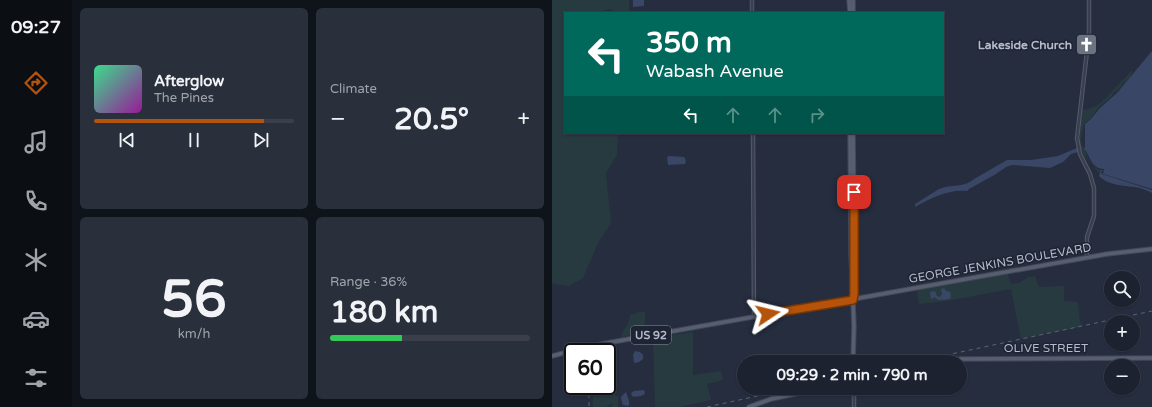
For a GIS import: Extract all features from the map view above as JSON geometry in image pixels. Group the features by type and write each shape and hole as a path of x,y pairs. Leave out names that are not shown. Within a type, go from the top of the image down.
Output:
{"main road":[{"path":"850,0 850,12"},
{"path":"853,0 853,12"},
{"path":"852,134 854,355"},
{"name":"GEORGE JENKINS BOULEVARD","path":"853,300 1087,258 1152,249"},
{"name":"US 92","path":"552,356 594,345 853,300"},
{"name":"OLIVE STREET","path":"967,359 1152,358"},
{"path":"749,407 771,399 790,395"}],"street":[{"path":"752,0 752,12"},
{"path":"1087,258 1087,237 1094,216 1094,188 1090,174 1080,154 1077,138 1089,34 1089,0"},
{"path":"753,134 754,317"},
{"path":"854,395 854,407"}],"shaded area":[{"path":"552,0 629,0 629,12 616,12 609,9 602,12 564,12 564,134 618,134 617,155 606,173 611,223 599,241 583,278 569,286 553,284"},
{"path":"1133,69 1132,74 1121,87 1099,107 1091,118 1084,124 1081,139 1082,146 1084,147 1088,159 1092,165 1081,152 1079,140 1082,110 1092,108 1100,103"},
{"path":"1093,165 1101,170 1100,174"},
{"path":"1007,273 1011,284 1019,283 1028,277 1035,276 1039,287 1064,286 1064,301 1078,302 1081,327 1021,339 1011,289 947,301 919,304 917,290"},
{"path":"645,312 645,327 652,328 652,331 621,337 630,315"},
{"path":"693,332 693,375 721,371 723,380 707,384 711,400 679,407 655,407 653,338"},
{"path":"593,395 615,395 618,397 618,407 611,407 613,403 607,407 593,407"}],"water":[{"path":"633,0 644,0 644,6 633,7"},
{"path":"1152,51 1152,189 1103,174 1104,169 1093,164 1084,149 1085,124 1117,93"},
{"path":"1077,148 1078,152 1071,154 1063,162 1050,168 1012,165 1006,167 967,191 954,191 934,197 915,207 915,204 939,189 966,184 1007,160 1031,160 1058,156"},
{"path":"667,157 684,157 686,160 685,164 668,165"},
{"path":"1101,170 1103,170 1101,172 1102,174 1152,190 1152,193 1144,189 1113,184 1103,180 1099,176"},
{"path":"944,288 946,291 950,292 950,299 939,300 934,297 931,299 930,292 935,291 937,296 940,297 942,294 941,289"},
{"path":"635,351 640,352 643,355 643,359 634,363 633,355"},
{"path":"644,390 644,395 637,397 632,396 631,393 634,391"},
{"path":"626,392 629,401 628,406 623,405 621,397"}],"railway":[{"path":"947,355 1152,311"},
{"path":"589,395 589,407"},
{"path":"707,407 762,395"}],"place":[{"name":"Lakeside Church","path":"1087,45"}],"route":[{"path":"768,314 853,300 854,192"}]}
